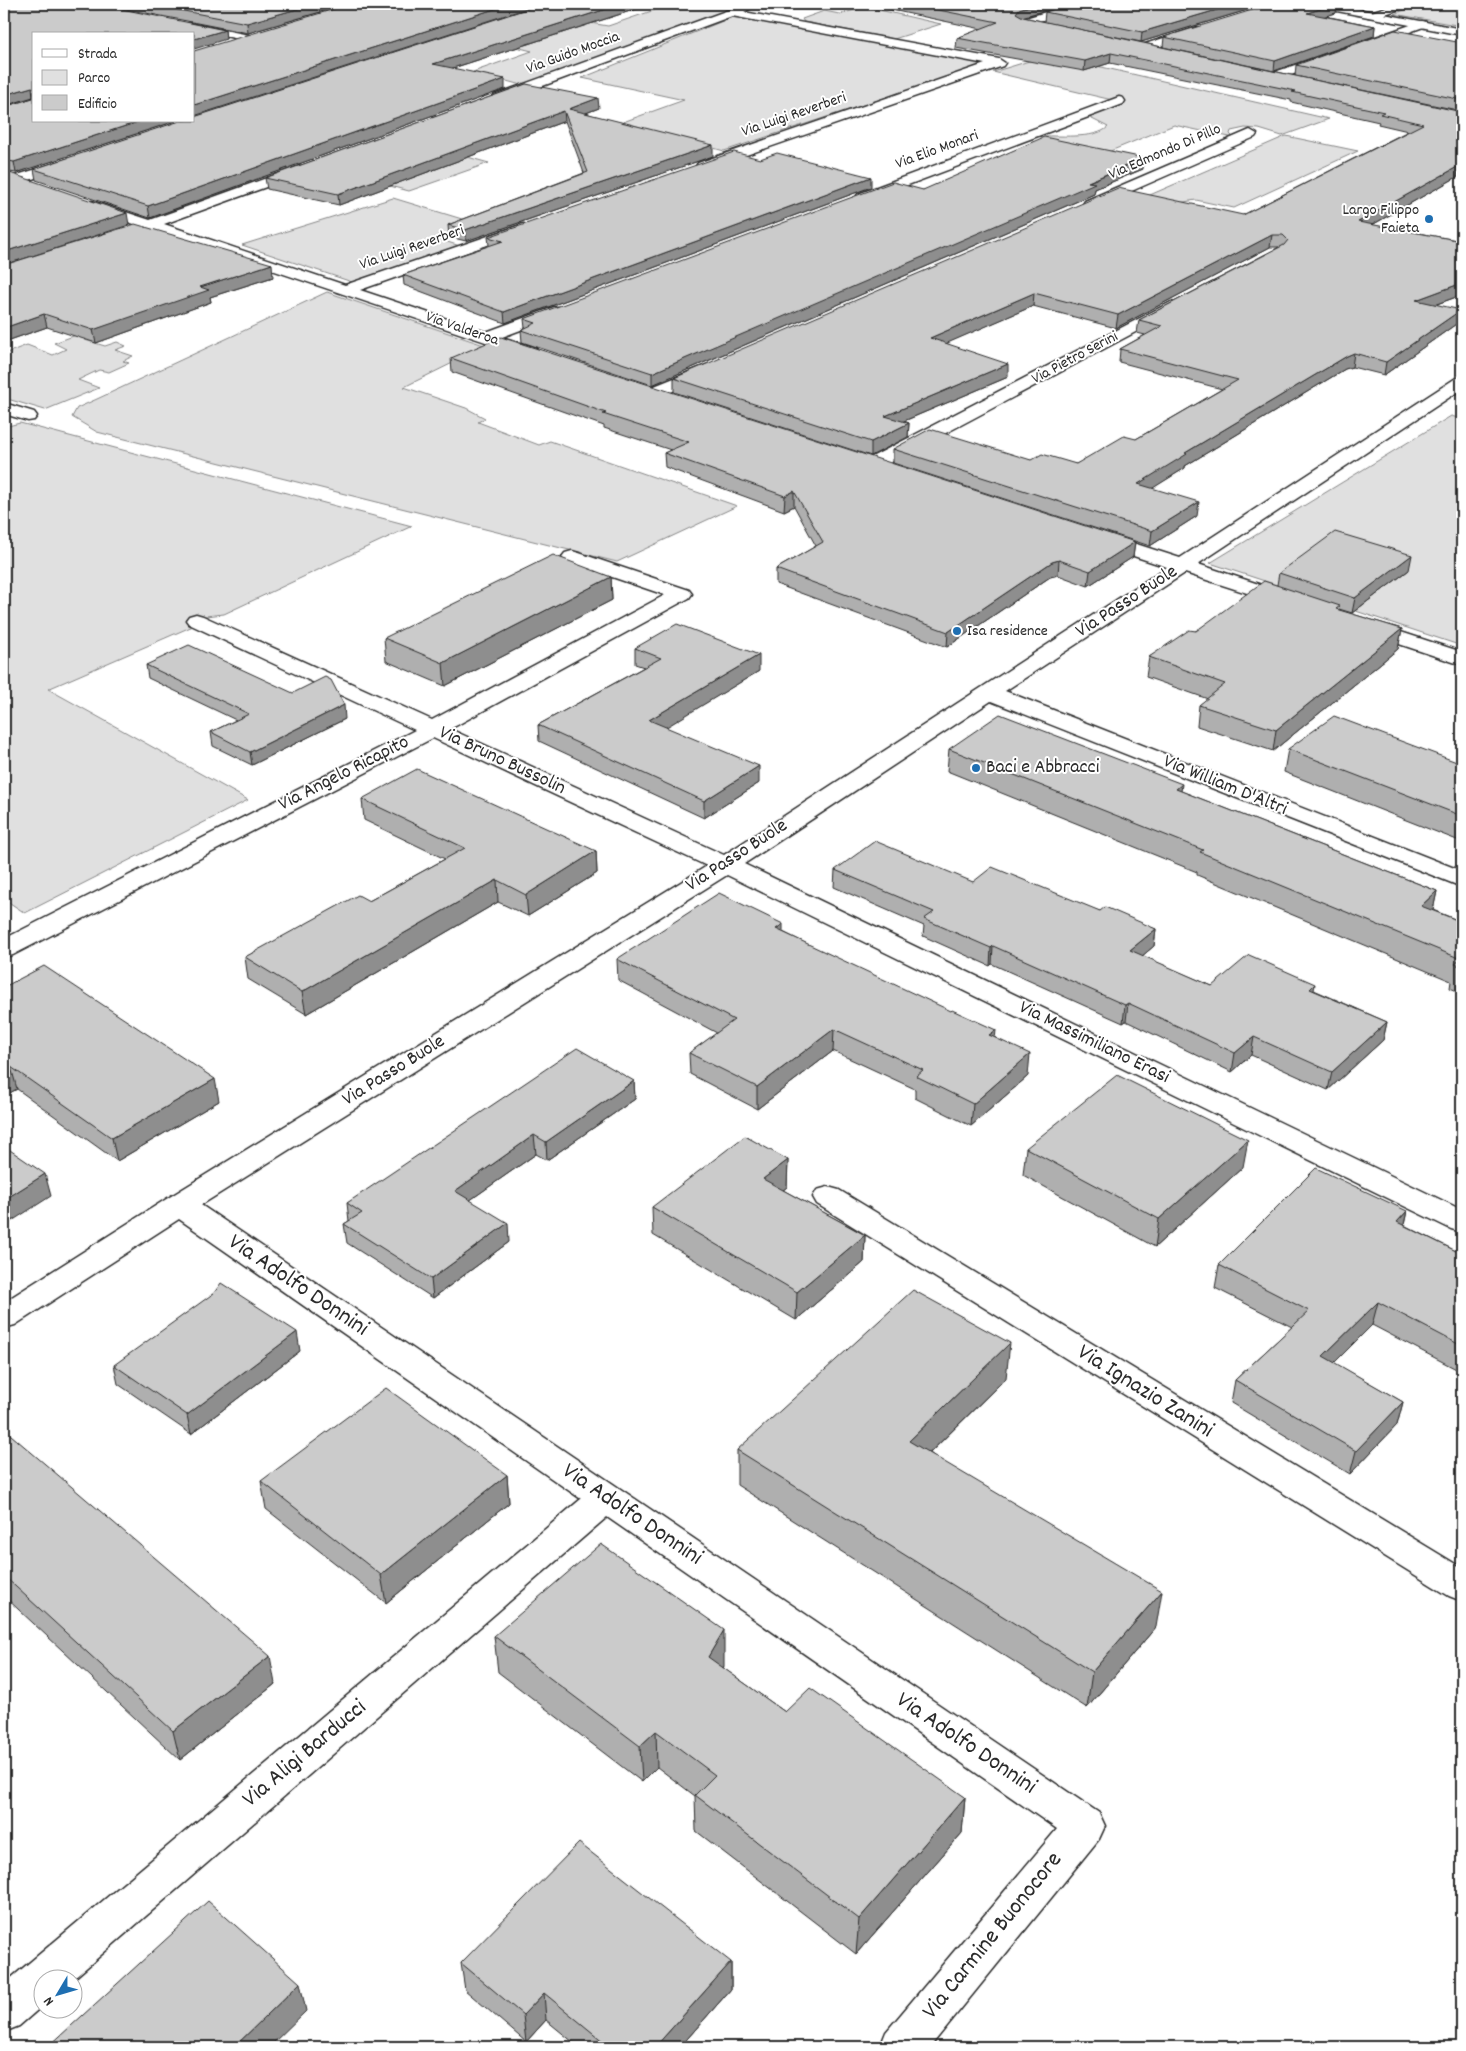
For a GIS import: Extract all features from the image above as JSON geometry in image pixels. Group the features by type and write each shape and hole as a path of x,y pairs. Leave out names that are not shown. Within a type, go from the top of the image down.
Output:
{"street":[{"name":"Via Guido Moccia","path":"489,101 755,4"},
{"path":"1060,30 1023,22 1084,4"},
{"path":"1316,4 1462,32"},
{"path":"1372,15 1405,4"},
{"name":"Via Luigi Reverberi","path":"690,170 999,63 732,12"},
{"path":"1295,80 1272,75 1422,24"},
{"path":"182,25 253,37 221,47"},
{"path":"1171,54 1138,47 1209,27"},
{"name":"Via Elio Monari","path":"849,202 1119,101"},
{"name":"Via Edmondo Di Pillo","path":"1078,209 1250,134"},
{"path":"10,178 82,158"},
{"path":"122,234 315,164"},
{"path":"10,178 43,189"},
{"name":"Via Valderoa","path":"78,201 542,356"},
{"name":"Via Luigi Reverberi","path":"345,290 532,225"},
{"name":"Via Pietro Serini","path":"873,464 1189,298"},
{"path":"486,337 570,306"},
{"path":"653,393 725,362"},
{"name":"Via Passo Buole","path":"4,1317 179,1205 726,865 1462,382"},
{"path":"634,387 680,402"},
{"path":"4,408 28,416"},
{"path":"855,458 892,470"},
{"path":"1080,532 1304,606"},
{"name":"Via Angelo Ricapito","path":"4,949 433,729 682,594 572,558"},
{"path":"1342,618 1462,659"},
{"name":"Via Bruno Bussolin","path":"196,620 726,865"},
{"name":"Via William D'Altri","path":"987,692 1462,880"},
{"name":"Via Massimiliano Erasi","path":"726,865 1462,1222"},
{"name":"Via Ignazio Zanini","path":"828,1197 1462,1586"},
{"name":"Via Adolfo Donnini","path":"179,1205 1085,1826"},
{"name":"Via Aligi Barducci","path":"4,2011 606,1498"},
{"name":"Via Carmine Buonocore","path":"902,2047 1085,1826"}],"green space":[{"path":"672,4 743,4 525,86 473,72 532,51 480,38 549,16 608,26"},
{"path":"1421,4 1462,4 1462,26 1394,14"},
{"path":"866,7 941,24 894,39 804,22 802,19 824,11 840,14"},
{"path":"735,16 987,64 724,151 623,122 684,100 582,78"},
{"path":"1049,55 1329,119 1282,136 1259,129 1245,128 1231,131 1230,134 1234,138 1174,125 1108,152 1037,136 1075,136 1102,131 1108,127 1086,116 1125,103 993,72"},
{"path":"1286,136 1358,151 1234,208 1196,200 1178,203 1136,201"},
{"path":"410,141 489,163 409,191 328,170"},
{"path":"393,198 485,226 462,228 435,238 460,246 352,282 242,245"},
{"path":"327,292 487,346 404,387 466,408 485,418 478,422 539,445 550,441 737,506 617,562 97,432 72,417 77,408"},
{"path":"90,330 85,340 105,346 117,342 126,346 115,350 133,356 123,361 129,363 109,372 99,370 78,380 99,388 45,410 4,398 4,354 27,345 53,355 66,349 54,343"},
{"path":"1451,416 1462,419 1462,646 1210,563"},
{"path":"20,423 412,526 224,614 187,618 193,626 48,689 248,800 25,913 4,899 4,427"}],"building":[{"path":"4,4 97,4 225,30 195,39 195,32 32,32 32,87 4,95"},
{"path":"147,4 315,4 247,23"},
{"path":"351,4 510,4 195,105 195,51"},
{"path":"542,4 622,4 433,64 505,79 148,206 34,169 177,122 195,122 195,117"},
{"path":"909,4 1036,4 1019,9 1016,13 1023,17 1462,112 1462,167 1459,166 1358,222 1462,241 1462,283 1416,300 1461,310 1386,362 1354,353 1347,356 1185,453 1187,454 1138,484 1199,502 1152,531 893,449 930,429 1031,460 1042,454 1076,464 1124,436 1136,439 1238,380 1120,349 1162,326 1139,320 1284,245 1288,240 1283,235 1272,235 1118,315 1034,293 930,338 1008,364 885,416 909,423 871,442 674,378 1118,188 1243,215 1423,124 1380,114 1384,112 1292,92 1296,91 1111,53 1085,61 957,38 998,22"},
{"path":"1072,4 1237,4 1142,32 1045,12"},
{"path":"1272,4 1336,4 1307,13 1375,26 1275,61 1164,37"},
{"path":"1395,30 1462,43 1462,100 1296,65"},
{"path":"526,84 598,98 569,109 713,145 465,230 448,225 588,172 564,111 338,194 265,178"},
{"path":"32,98 32,122 138,122 14,162 4,160 4,107"},
{"path":"1044,137 1144,158 1088,182 1095,183 652,373 521,330 536,323 524,319 893,182 923,190"},
{"path":"734,152 760,159 777,153 871,177 504,312 403,275 503,241 488,237"},
{"path":"4,171 127,213 4,252"},
{"path":"135,224 272,264 200,287 209,290 93,330 44,314 4,328 4,265"},
{"path":"501,337 1135,542 1090,571 1059,560 1052,562 948,632 776,569 823,542 794,491 785,496 664,453 689,442 603,414 606,413 451,358"},
{"path":"1335,532 1412,555 1355,598 1279,573"},
{"path":"553,555 611,577 443,663 384,638"},
{"path":"1264,581 1340,606 1336,609 1402,629 1276,730 1199,705 1225,684 1149,657 1189,630 1196,631"},
{"path":"677,624 759,655 649,720 759,766 704,801 538,725 661,658 635,648"},
{"path":"189,645 293,693 325,677 331,680 344,705 250,752 211,732 249,714 146,665"},
{"path":"1000,714 1182,784 1176,789 1437,891 1421,906 1462,922 1462,967 1455,964 1461,959 1200,852 1203,850 949,749"},
{"path":"1334,716 1462,764 1462,816 1288,749"},
{"path":"417,769 596,851 526,895 497,880 302,992 245,957 358,895 369,901 465,848 362,799"},
{"path":"875,841 973,882 992,867 1100,911 1105,907 1156,929 1130,950 1212,986 1249,955 1315,984 1310,989 1387,1022 1332,1072 1254,1037 1235,1053 1128,1003 1125,1005 993,946 991,948 924,919 934,912 835,870"},
{"path":"719,893 783,924 776,929 951,1011 996,1030 989,1035 1030,1054 973,1104 916,1076 923,1070 834,1029 757,1087 689,1053 734,1020 617,959"},
{"path":"44,966 215,1079 112,1138 11,1067 4,1071 4,987"},
{"path":"577,1048 634,1081 546,1142 534,1135 455,1191 508,1223 431,1279 344,1224 362,1213 347,1203"},
{"path":"1117,1075 1248,1140 1159,1219 1026,1148"},
{"path":"745,1136 788,1160 763,1179 865,1235 797,1292 652,1207"},
{"path":"4,1146 45,1174 4,1200"},
{"path":"1316,1168 1407,1211 1397,1222 1462,1254 1462,1346 1378,1302 1323,1356 1403,1402 1356,1451 1235,1380 1309,1311 1219,1265"},
{"path":"221,1283 297,1332 187,1415 114,1365 214,1293"},
{"path":"913,1290 1010,1343 909,1441 1162,1591 1092,1672 737,1450"},
{"path":"386,1388 507,1475 381,1575 261,1481"},
{"path":"4,1429 270,1656 173,1731 4,1576"},
{"path":"601,1544 724,1630 708,1657 785,1712 810,1688 965,1797 859,1919 695,1795 715,1775 656,1731 640,1746 494,1636"},
{"path":"579,1843 731,1962 655,2047 610,2047 544,1993 523,2015 461,1963"},
{"path":"208,1901 300,1983 234,2047 48,2047"}],"place":[{"name":"Largo Filippo Faieta","path":"1429,219"},
{"name":"Isa residence","path":"957,631"},
{"name":"Baci e Abbracci","path":"976,768"}]}
